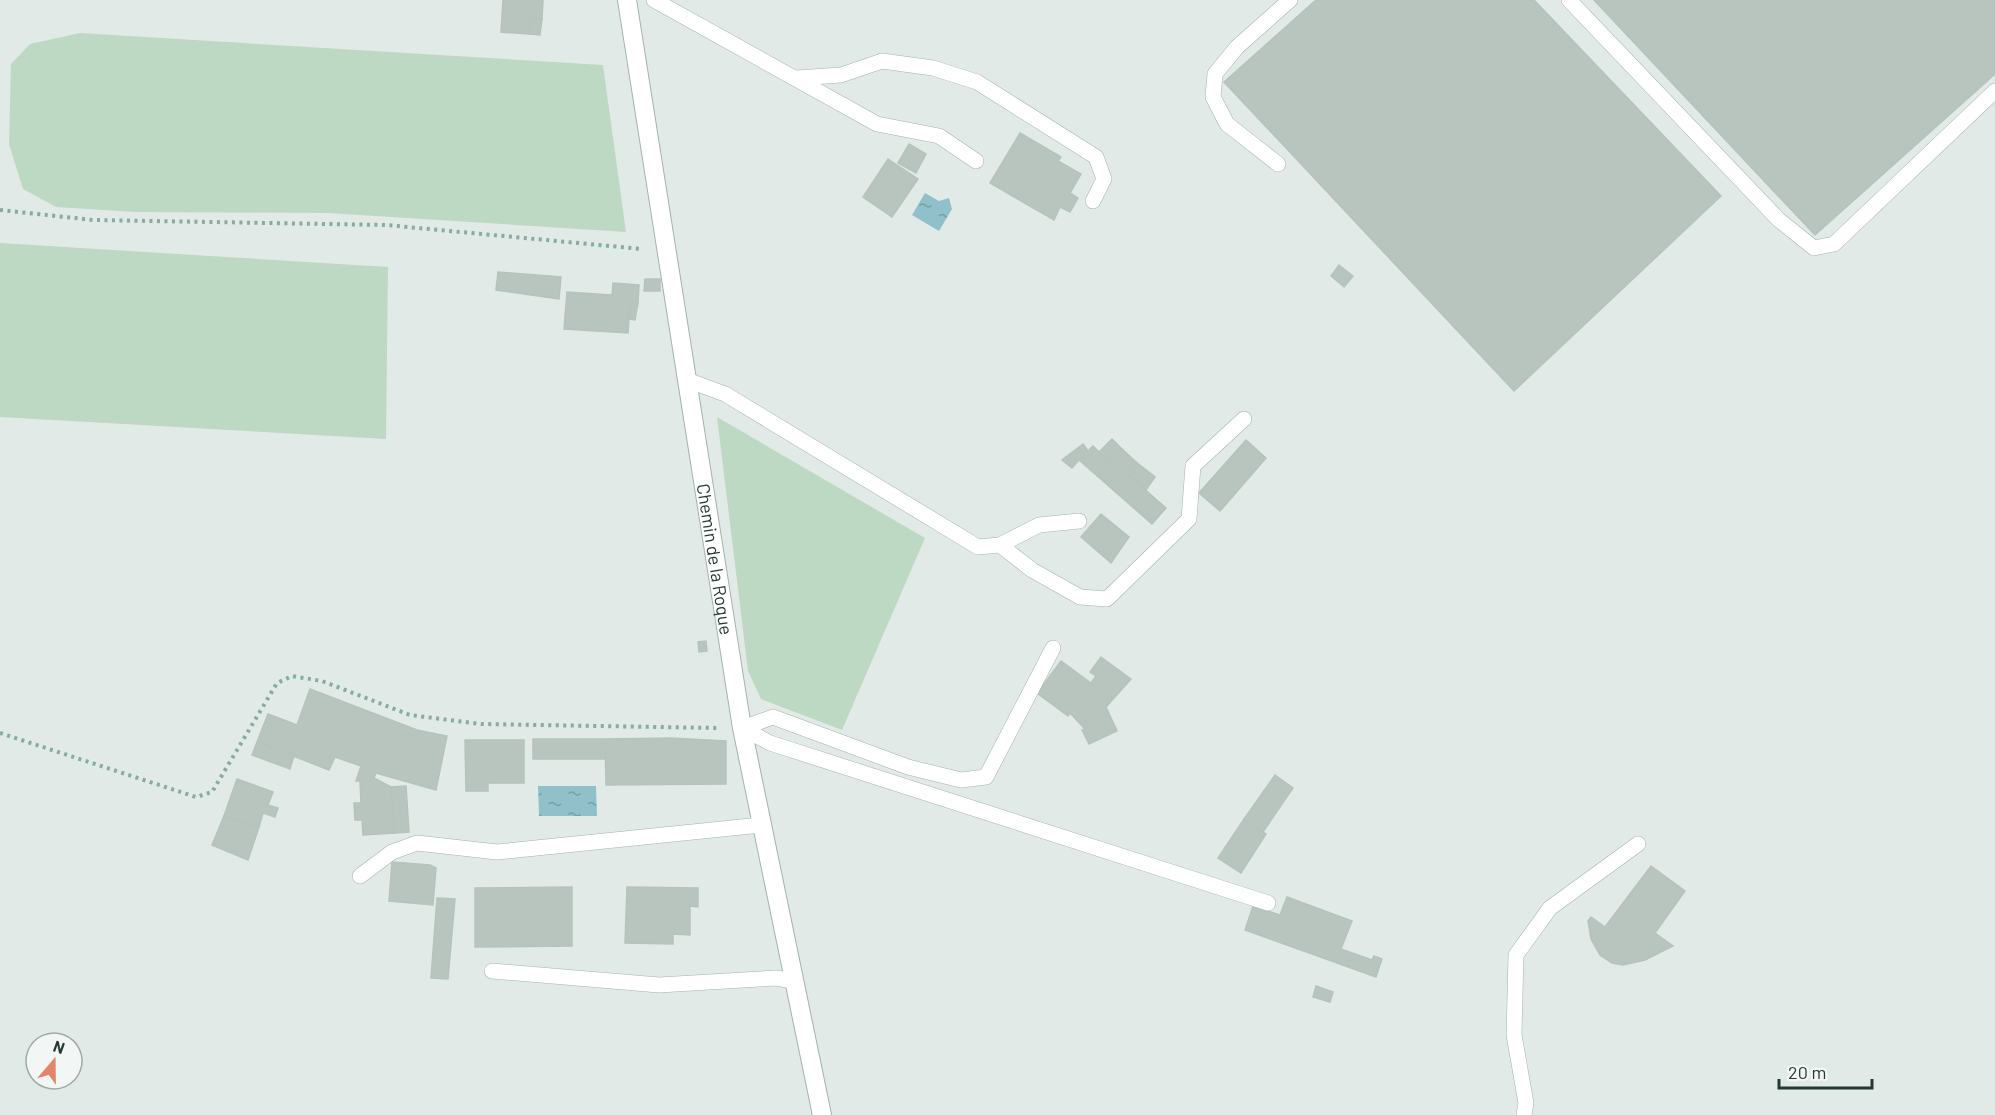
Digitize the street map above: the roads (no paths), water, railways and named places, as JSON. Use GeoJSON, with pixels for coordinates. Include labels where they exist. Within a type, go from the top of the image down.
{"type":"FeatureCollection","features":[{"type":"Feature","properties":{"kind":"street","name":"Chemin de la Roque"},"geometry":{"type":"LineString","coordinates":[[627,0],[742,728],[822,1115]]}},
{"type":"Feature","properties":{"kind":"lane"},"geometry":{"type":"LineString","coordinates":[[654,0],[876,124],[939,136],[976,161]]}},
{"type":"Feature","properties":{"kind":"lane"},"geometry":{"type":"LineString","coordinates":[[1278,164],[1227,124],[1213,97],[1215,74],[1237,47],[1290,0]]}},
{"type":"Feature","properties":{"kind":"lane"},"geometry":{"type":"LineString","coordinates":[[1569,0],[1779,220],[1814,248],[1834,244],[1995,91]]}},
{"type":"Feature","properties":{"kind":"lane"},"geometry":{"type":"LineString","coordinates":[[797,78],[841,75],[882,62],[933,68],[977,82],[1096,157],[1104,179],[1093,201]]}},
{"type":"Feature","properties":{"kind":"lane"},"geometry":{"type":"LineString","coordinates":[[687,380],[725,394],[978,547],[1000,545],[1039,525],[1079,521]]}},
{"type":"Feature","properties":{"kind":"lane"},"geometry":{"type":"LineString","coordinates":[[1000,545],[1032,570],[1080,597],[1107,599],[1189,519],[1193,466],[1244,419]]}},
{"type":"Feature","properties":{"kind":"lane"},"geometry":{"type":"LineString","coordinates":[[742,728],[773,717],[908,767],[961,780],[986,777],[1053,648]]}},
{"type":"Feature","properties":{"kind":"lane"},"geometry":{"type":"LineString","coordinates":[[742,728],[770,743],[1268,903]]}},
{"type":"Feature","properties":{"kind":"lane"},"geometry":{"type":"LineString","coordinates":[[360,876],[392,852],[417,843],[497,852],[761,825]]}},
{"type":"Feature","properties":{"kind":"lane"},"geometry":{"type":"LineString","coordinates":[[1524,1115],[1526,1103],[1514,1035],[1516,955],[1550,908],[1638,844]]}},
{"type":"Feature","properties":{"kind":"lane"},"geometry":{"type":"LineString","coordinates":[[492,971],[659,986],[776,978],[793,981]]}},
{"type":"Feature","properties":{"kind":"water"},"geometry":{"type":"Polygon","coordinates":[[[925,193],[939,201],[949,198],[952,209],[939,231],[912,215],[925,193]]]}},
{"type":"Feature","properties":{"kind":"water"},"geometry":{"type":"Polygon","coordinates":[[[538,786],[596,786],[597,816],[539,816],[538,786]]]}}]}
